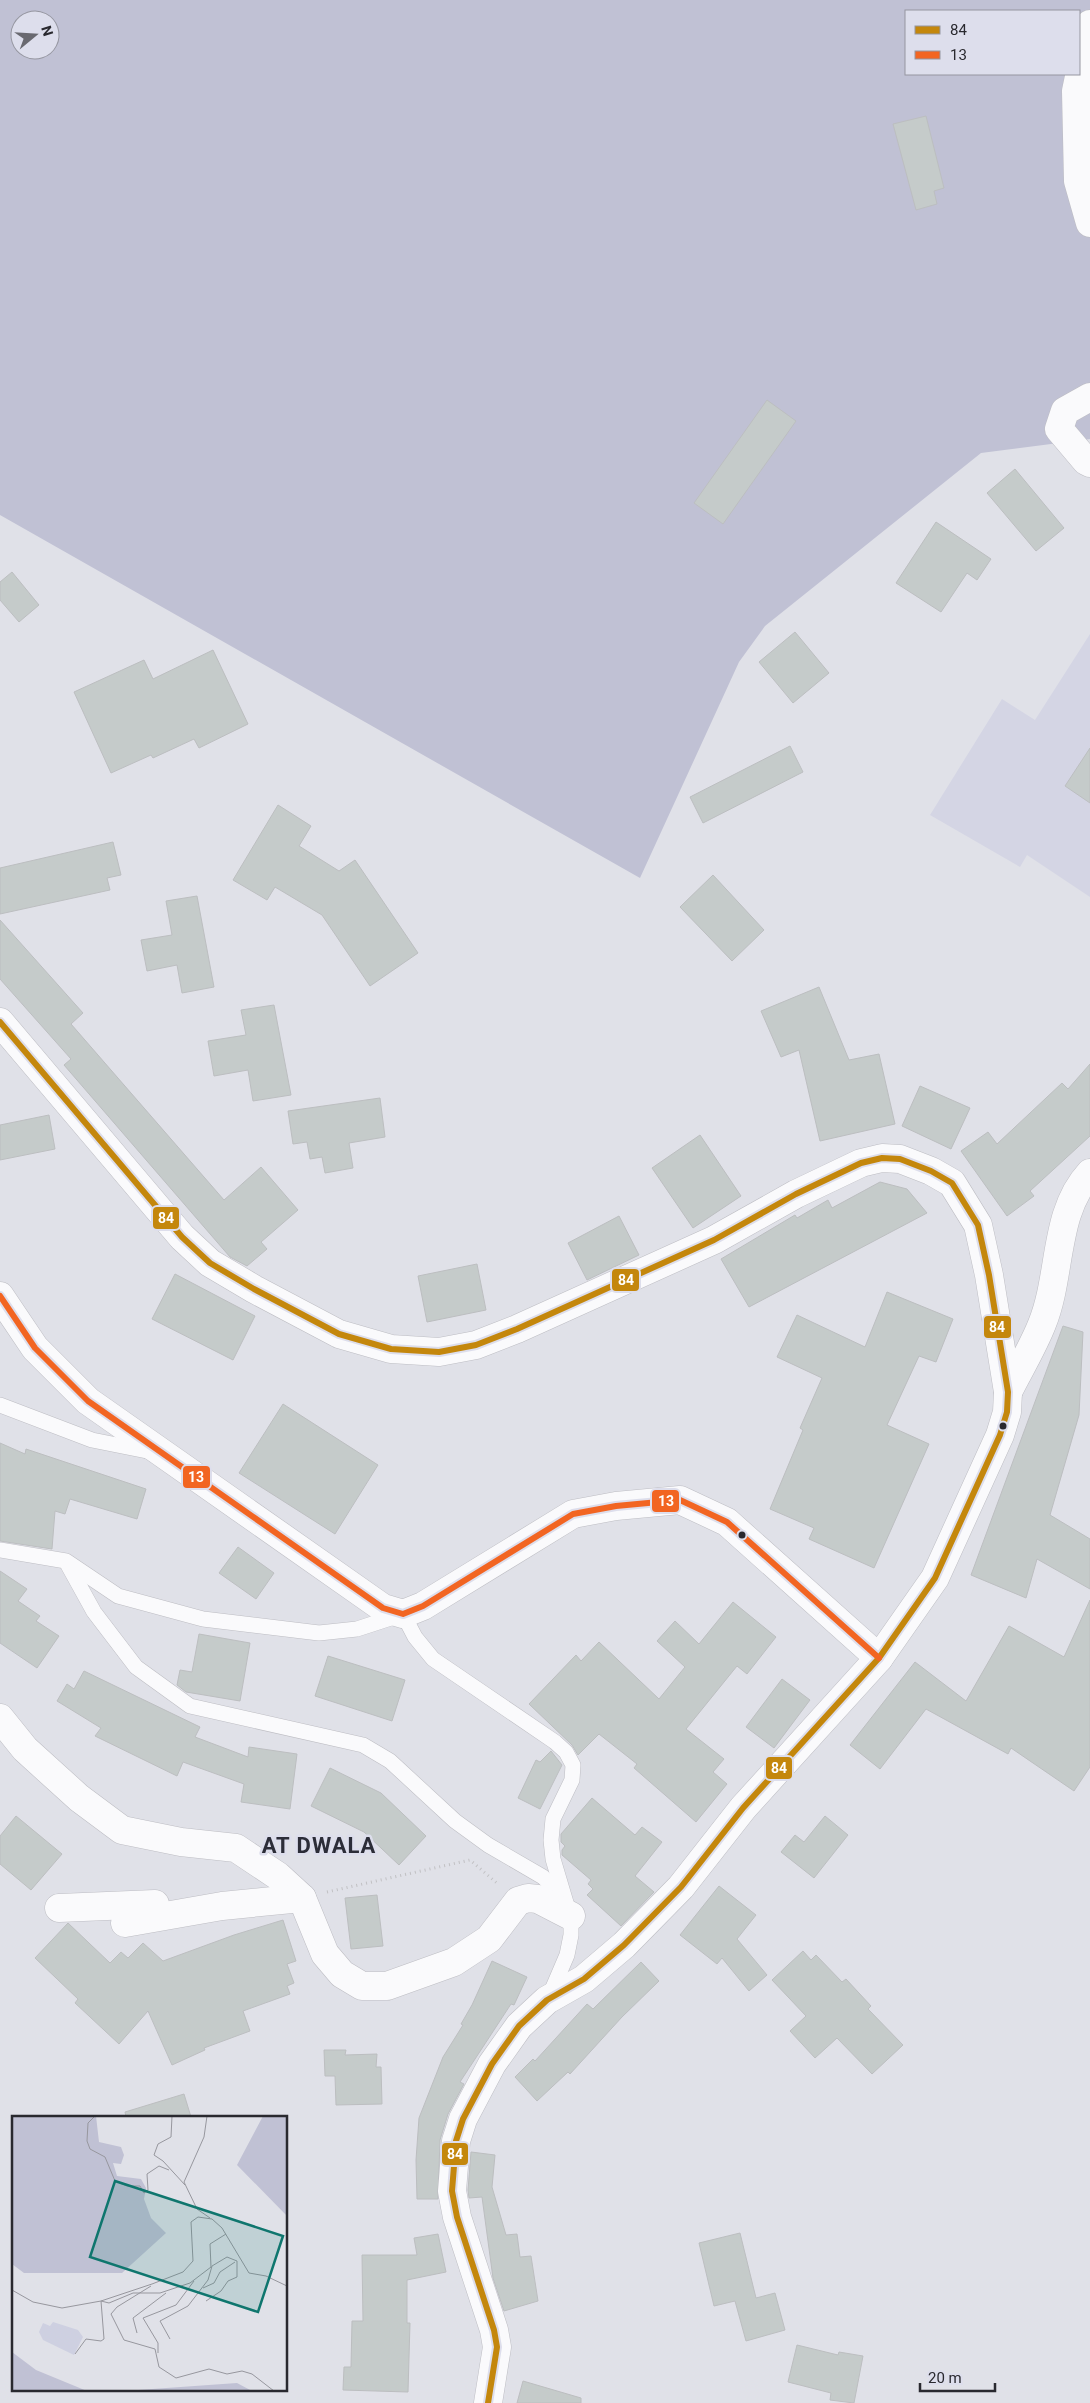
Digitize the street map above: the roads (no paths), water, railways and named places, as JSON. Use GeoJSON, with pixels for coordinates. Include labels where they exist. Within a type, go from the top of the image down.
{"type":"FeatureCollection","features":[{"type":"Feature","properties":{"kind":"main road"},"geometry":{"type":"LineString","coordinates":[[1080,72],[1090,24]]}},
{"type":"Feature","properties":{"kind":"main road"},"geometry":{"type":"LineString","coordinates":[[1079,75],[1076,91],[1078,181],[1090,223]]}},
{"type":"Feature","properties":{"kind":"main road"},"geometry":{"type":"LineString","coordinates":[[1090,396],[1066,411],[1059,429],[1086,461],[1090,463]]}},
{"type":"Feature","properties":{"kind":"main road"},"geometry":{"type":"LineString","coordinates":[[0,1022],[182,1237],[210,1263],[254,1289],[339,1334],[391,1349],[438,1352],[476,1345],[516,1329],[714,1240],[796,1194],[861,1163],[882,1158],[900,1159],[931,1171],[952,1183],[978,1225],[989,1275],[1008,1392],[1007,1412],[1000,1435],[935,1578],[879,1658],[743,1808],[681,1887],[624,1945],[584,1979],[547,2000],[519,2026],[492,2064],[463,2119],[456,2141],[452,2191],[457,2217],[494,2330],[497,2347],[488,2403]]}},
{"type":"Feature","properties":{"kind":"main road"},"geometry":{"type":"LineString","coordinates":[[1008,1392],[1042,1324],[1053,1289],[1066,1215],[1079,1185],[1090,1173]]}},
{"type":"Feature","properties":{"kind":"main road"},"geometry":{"type":"LineString","coordinates":[[0,1296],[36,1348],[88,1401],[383,1608],[403,1614],[423,1606],[573,1514],[616,1506],[680,1500],[727,1522],[879,1658]]}},
{"type":"Feature","properties":{"kind":"main road"},"geometry":{"type":"LineString","coordinates":[[0,1718],[25,1749],[79,1798],[122,1830],[180,1842],[236,1848],[278,1876],[302,1898],[325,1954],[342,1974],[362,1986],[387,1986],[454,1962],[489,1939],[518,1901],[528,1898],[538,1899],[571,1916]]}},
{"type":"Feature","properties":{"kind":"main road"},"geometry":{"type":"LineString","coordinates":[[59,1908],[150,1906],[182,1898],[222,1906]]}},
{"type":"Feature","properties":{"kind":"main road"},"geometry":{"type":"LineString","coordinates":[[125,1924],[222,1906],[302,1898]]}},
{"type":"Feature","properties":{"kind":"lane"},"geometry":{"type":"LineString","coordinates":[[0,1405],[92,1440],[165,1455]]}},
{"type":"Feature","properties":{"kind":"lane"},"geometry":{"type":"LineString","coordinates":[[0,1550],[66,1562],[118,1596],[203,1619],[319,1633],[357,1629],[403,1614],[415,1636],[434,1659],[555,1742],[566,1752],[573,1765],[572,1780],[553,1819],[551,1840],[553,1859],[571,1916],[572,1935],[567,1955],[547,2000]]}},
{"type":"Feature","properties":{"kind":"lane"},"geometry":{"type":"LineString","coordinates":[[66,1562],[94,1612],[136,1667],[190,1706],[362,1745],[390,1761],[455,1821],[481,1840],[543,1877],[556,1890],[571,1916]]}},
{"type":"Feature","properties":{"kind":"district","name":"AT DWALA"},"geometry":{"type":"Point","coordinates":[319,1845]}}]}
